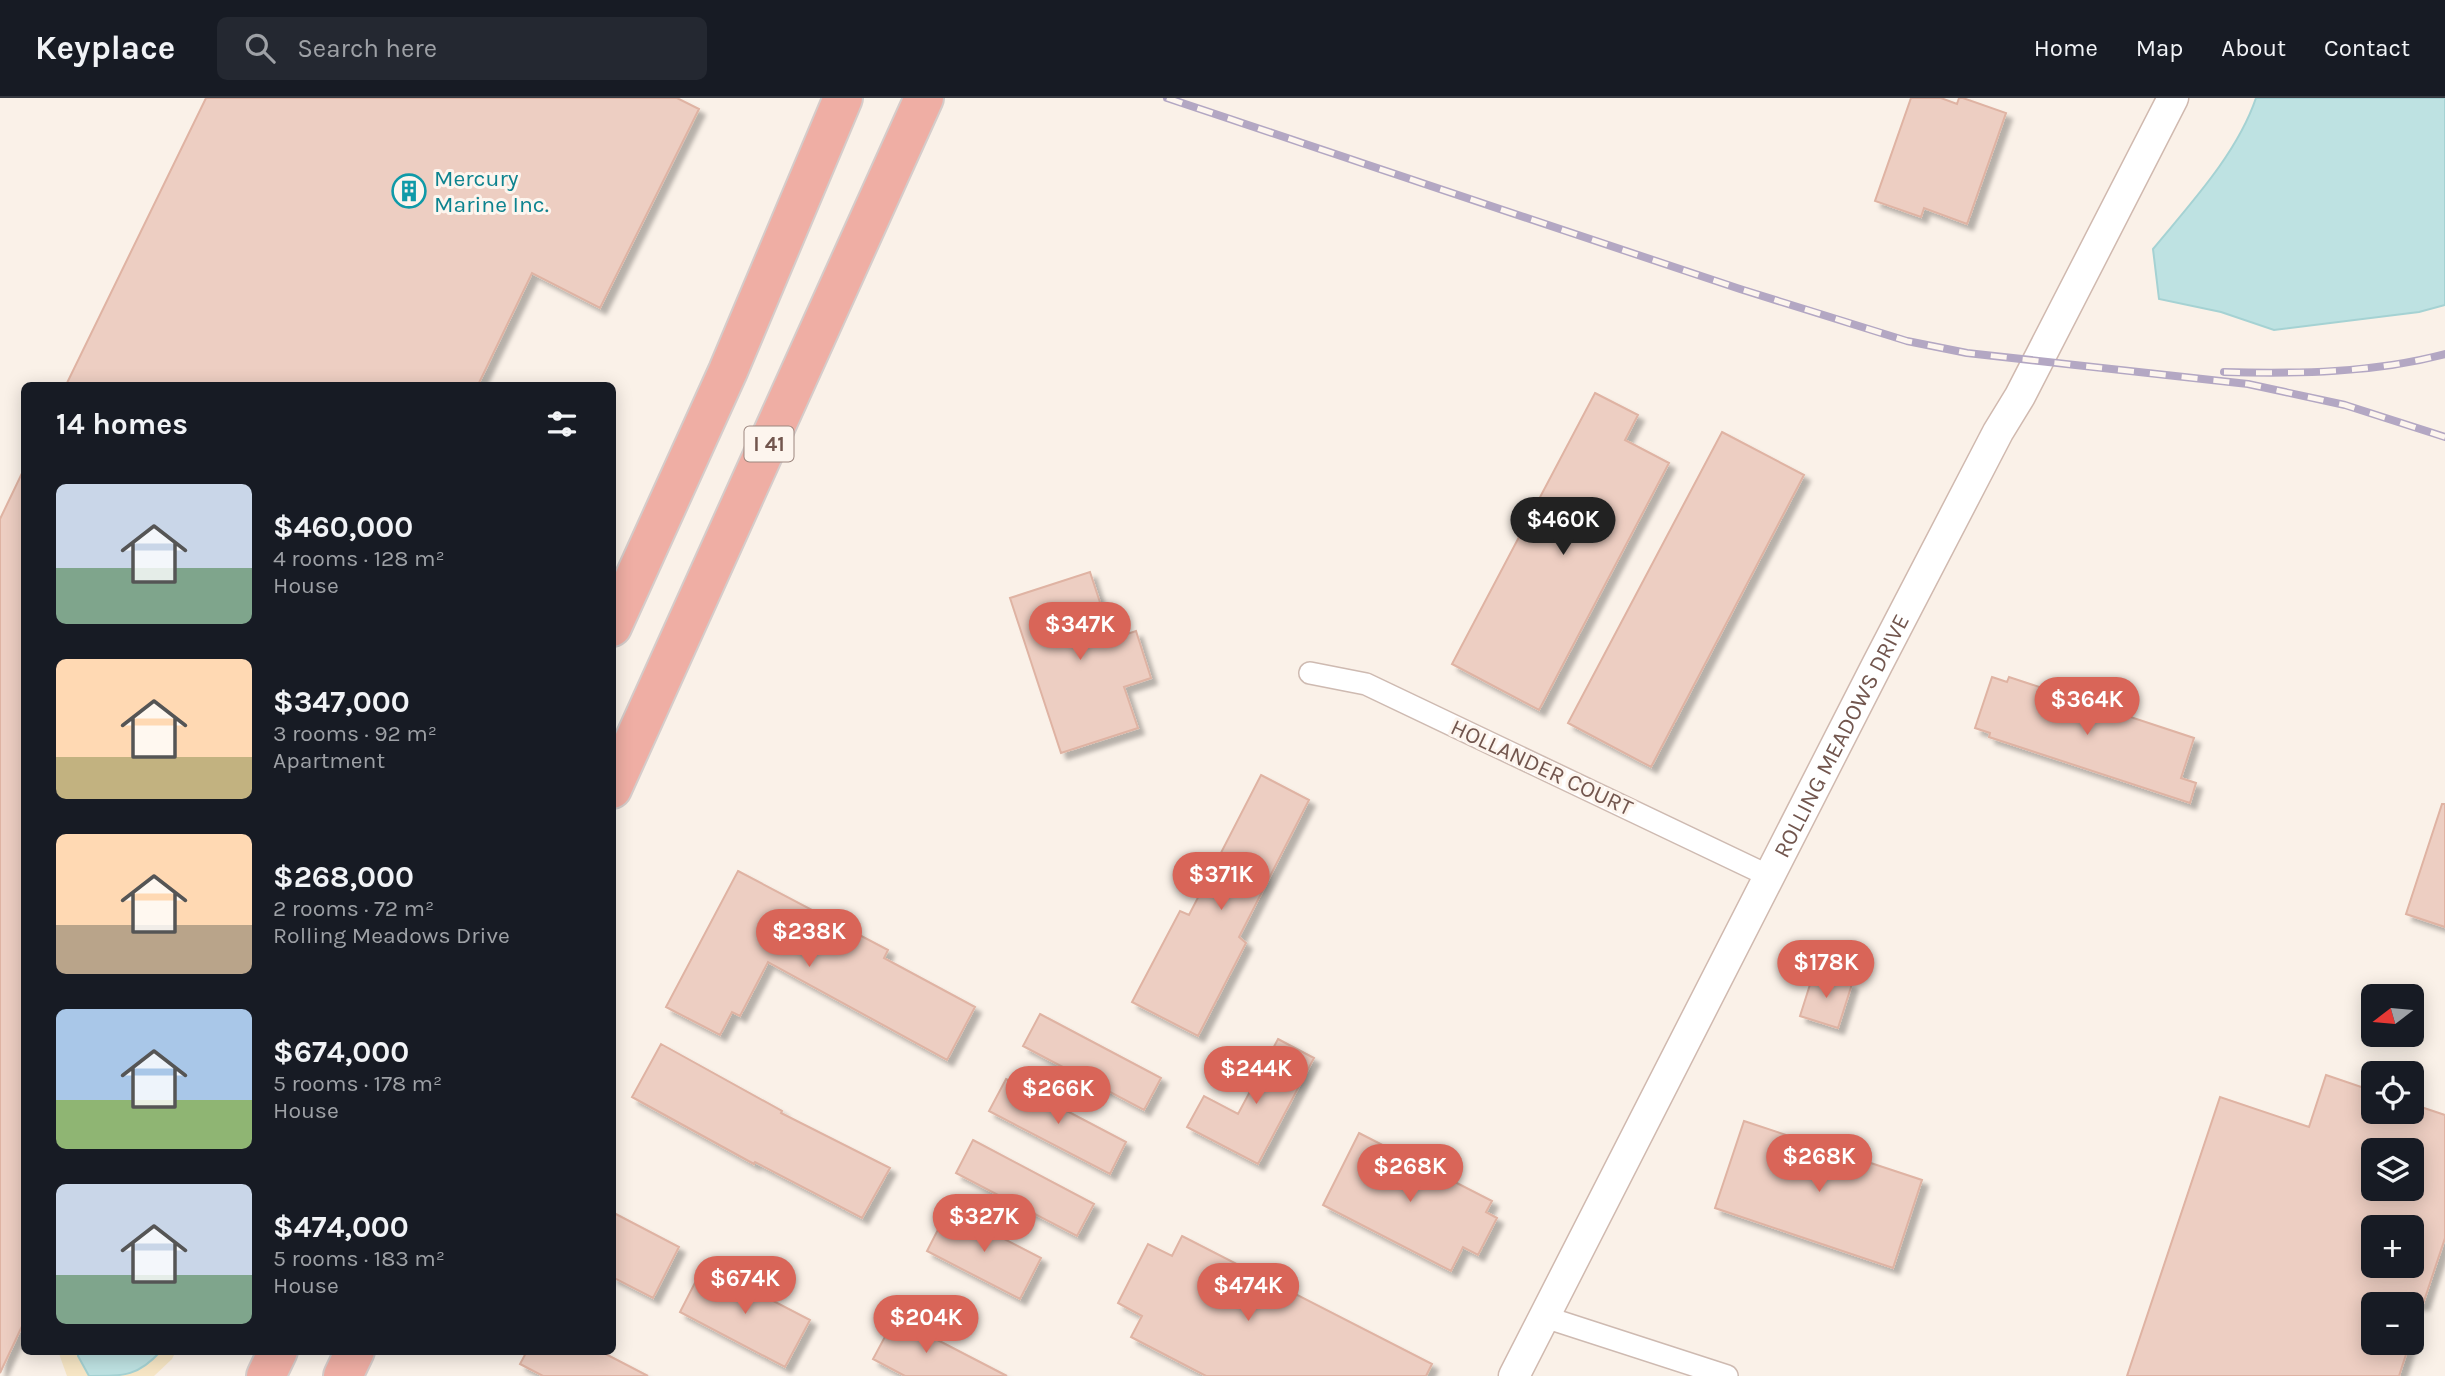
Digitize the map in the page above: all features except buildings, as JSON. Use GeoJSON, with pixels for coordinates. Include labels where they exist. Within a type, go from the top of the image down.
{"type":"FeatureCollection","features":[{"type":"Feature","properties":{"kind":"highway"},"geometry":{"type":"LineString","coordinates":[[616,618],[728,371],[843,98]]}},
{"type":"Feature","properties":{"kind":"highway","name":"I 41"},"geometry":{"type":"LineString","coordinates":[[616,780],[924,98]]}},
{"type":"Feature","properties":{"kind":"highway"},"geometry":{"type":"LineString","coordinates":[[266,1376],[276,1355]]}},
{"type":"Feature","properties":{"kind":"highway"},"geometry":{"type":"LineString","coordinates":[[343,1376],[353,1355]]}},
{"type":"Feature","properties":{"kind":"main road","name":"ROLLING MEADOWS DRIVE"},"geometry":{"type":"LineString","coordinates":[[1514,1376],[1882,653],[1998,432],[2020,396],[2173,98]]}},
{"type":"Feature","properties":{"kind":"street","name":"HOLLANDER COURT"},"geometry":{"type":"LineString","coordinates":[[1310,673],[1366,684],[1769,876]]}},
{"type":"Feature","properties":{"kind":"street"},"geometry":{"type":"LineString","coordinates":[[1545,1317],[1727,1376]]}},
{"type":"Feature","properties":{"kind":"sand"},"geometry":{"type":"Polygon","coordinates":[[[59,1355],[174,1355],[154,1376],[67,1376],[59,1355]]]}},
{"type":"Feature","properties":{"kind":"water"},"geometry":{"type":"Polygon","coordinates":[[[2256,98],[2445,98],[2445,305],[2419,312],[2274,330],[2221,312],[2159,299],[2153,249],[2225,159],[2248,119],[2256,98]]]}},
{"type":"Feature","properties":{"kind":"water"},"geometry":{"type":"Polygon","coordinates":[[[157,1355],[138,1370],[113,1376],[89,1376],[78,1356],[157,1355]]]}},
{"type":"Feature","properties":{"kind":"railway"},"geometry":{"type":"LineString","coordinates":[[1167,98],[1740,289],[1907,341],[1967,353],[2248,384],[2345,405],[2445,437]]}},
{"type":"Feature","properties":{"kind":"railway"},"geometry":{"type":"LineString","coordinates":[[2224,372],[2280,373],[2363,369],[2445,354]]}},
{"type":"Feature","properties":{"kind":"place","name":"Mercury Marine Inc."},"geometry":{"type":"Point","coordinates":[409,191]}}]}
